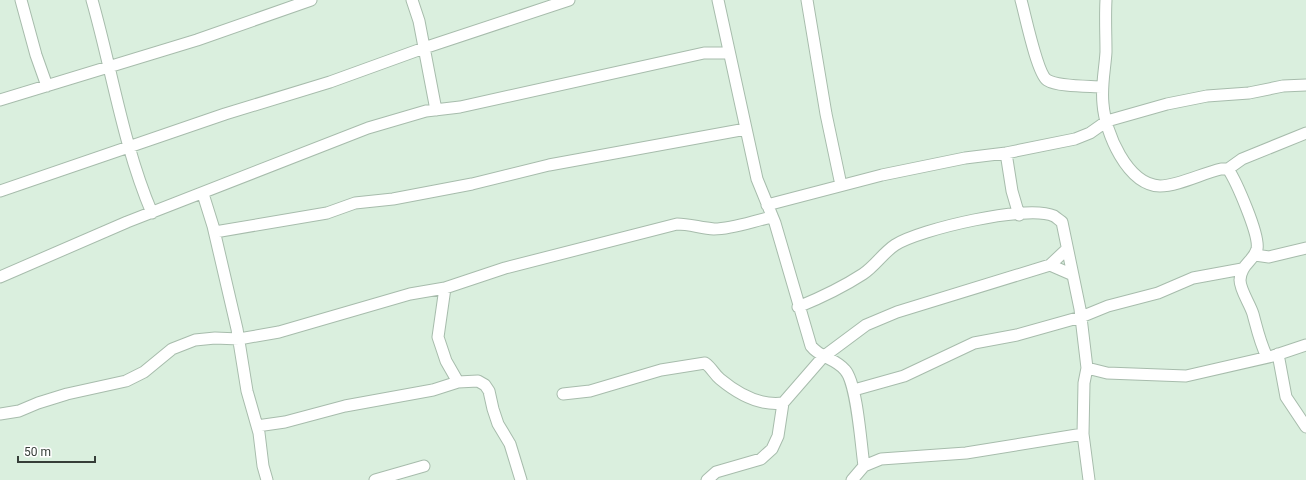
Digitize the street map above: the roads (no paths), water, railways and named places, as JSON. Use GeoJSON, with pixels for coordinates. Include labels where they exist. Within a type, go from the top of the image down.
{"type":"FeatureCollection","features":[{"type":"Feature","properties":{"kind":"street"},"geometry":{"type":"LineString","coordinates":[[21,0],[36,55],[47,86]]}},
{"type":"Feature","properties":{"kind":"street"},"geometry":{"type":"LineString","coordinates":[[92,0],[108,67],[130,147],[145,198],[152,212]]}},
{"type":"Feature","properties":{"kind":"street"},"geometry":{"type":"LineString","coordinates":[[0,100],[198,40],[311,0]]}},
{"type":"Feature","properties":{"kind":"street"},"geometry":{"type":"LineString","coordinates":[[412,0],[424,48],[436,110]]}},
{"type":"Feature","properties":{"kind":"street"},"geometry":{"type":"LineString","coordinates":[[0,191],[224,114],[330,82],[554,2],[569,0]]}},
{"type":"Feature","properties":{"kind":"street"},"geometry":{"type":"LineString","coordinates":[[718,0],[757,179],[772,217],[811,346],[815,352],[823,357],[840,364],[854,384],[864,466]]}},
{"type":"Feature","properties":{"kind":"street"},"geometry":{"type":"LineString","coordinates":[[807,0],[826,114],[841,185]]}},
{"type":"Feature","properties":{"kind":"street"},"geometry":{"type":"LineString","coordinates":[[1021,0],[1039,67],[1046,79],[1056,84],[1102,87]]}},
{"type":"Feature","properties":{"kind":"street"},"geometry":{"type":"LineString","coordinates":[[1106,0],[1106,54],[1102,87],[1103,105],[1111,136],[1122,159],[1136,177],[1147,183],[1160,186],[1221,169],[1228,169],[1242,159],[1306,133]]}},
{"type":"Feature","properties":{"kind":"street"},"geometry":{"type":"LineString","coordinates":[[0,277],[152,212],[203,194],[368,128],[426,111],[460,107],[704,53],[729,53]]}},
{"type":"Feature","properties":{"kind":"street"},"geometry":{"type":"LineString","coordinates":[[767,205],[841,185],[965,158],[1006,153],[1075,139],[1090,133],[1107,122],[1166,104],[1206,96],[1248,92],[1283,86],[1306,86]]}},
{"type":"Feature","properties":{"kind":"street"},"geometry":{"type":"LineString","coordinates":[[215,232],[327,213],[355,203],[393,199],[472,184],[549,165],[746,129]]}},
{"type":"Feature","properties":{"kind":"street"},"geometry":{"type":"LineString","coordinates":[[1006,153],[1012,191],[1019,215]]}},
{"type":"Feature","properties":{"kind":"street"},"geometry":{"type":"LineString","coordinates":[[1228,169],[1235,180],[1256,236],[1258,247],[1254,255],[1242,269],[1240,282],[1253,313],[1260,342],[1272,356],[1286,397],[1306,427]]}},
{"type":"Feature","properties":{"kind":"street"},"geometry":{"type":"LineString","coordinates":[[203,194],[215,232],[240,339],[247,391],[257,426],[267,480]]}},
{"type":"Feature","properties":{"kind":"street"},"geometry":{"type":"LineString","coordinates":[[798,307],[817,299],[864,273],[894,245],[919,234],[978,219],[1034,213],[1054,216],[1062,222],[1081,318],[1087,368],[1084,383],[1083,434],[1089,480]]}},
{"type":"Feature","properties":{"kind":"street"},"geometry":{"type":"LineString","coordinates":[[0,414],[19,411],[38,402],[67,394],[126,381],[144,372],[172,349],[195,340],[215,338],[240,339],[279,332],[403,296],[445,288],[505,268],[677,224],[691,224],[713,229],[728,228],[772,217]]}},
{"type":"Feature","properties":{"kind":"street"},"geometry":{"type":"LineString","coordinates":[[1254,255],[1269,258],[1306,248]]}},
{"type":"Feature","properties":{"kind":"street"},"geometry":{"type":"LineString","coordinates":[[707,480],[716,472],[761,459],[772,449],[778,436],[783,403],[823,357],[866,325],[897,312],[1050,265],[1067,250]]}},
{"type":"Feature","properties":{"kind":"street"},"geometry":{"type":"LineString","coordinates":[[1050,265],[1073,275]]}},
{"type":"Feature","properties":{"kind":"street"},"geometry":{"type":"LineString","coordinates":[[854,390],[904,376],[974,343],[1017,335],[1081,318],[1108,306],[1158,294],[1193,278],[1242,269]]}},
{"type":"Feature","properties":{"kind":"street"},"geometry":{"type":"LineString","coordinates":[[445,288],[438,337],[446,361],[458,382]]}},
{"type":"Feature","properties":{"kind":"street"},"geometry":{"type":"LineString","coordinates":[[1087,368],[1107,373],[1186,376],[1272,356],[1306,344]]}},
{"type":"Feature","properties":{"kind":"street"},"geometry":{"type":"LineString","coordinates":[[563,394],[590,391],[661,370],[705,363],[712,367],[719,378],[756,402],[771,405],[783,403]]}},
{"type":"Feature","properties":{"kind":"street"},"geometry":{"type":"LineString","coordinates":[[257,426],[286,422],[345,406],[433,390],[458,382],[478,381],[485,385],[489,392],[498,424],[510,444],[521,480]]}},
{"type":"Feature","properties":{"kind":"street"},"geometry":{"type":"LineString","coordinates":[[852,480],[864,466],[881,459],[966,453],[1083,434]]}},
{"type":"Feature","properties":{"kind":"street"},"geometry":{"type":"LineString","coordinates":[[375,480],[424,466]]}}]}
